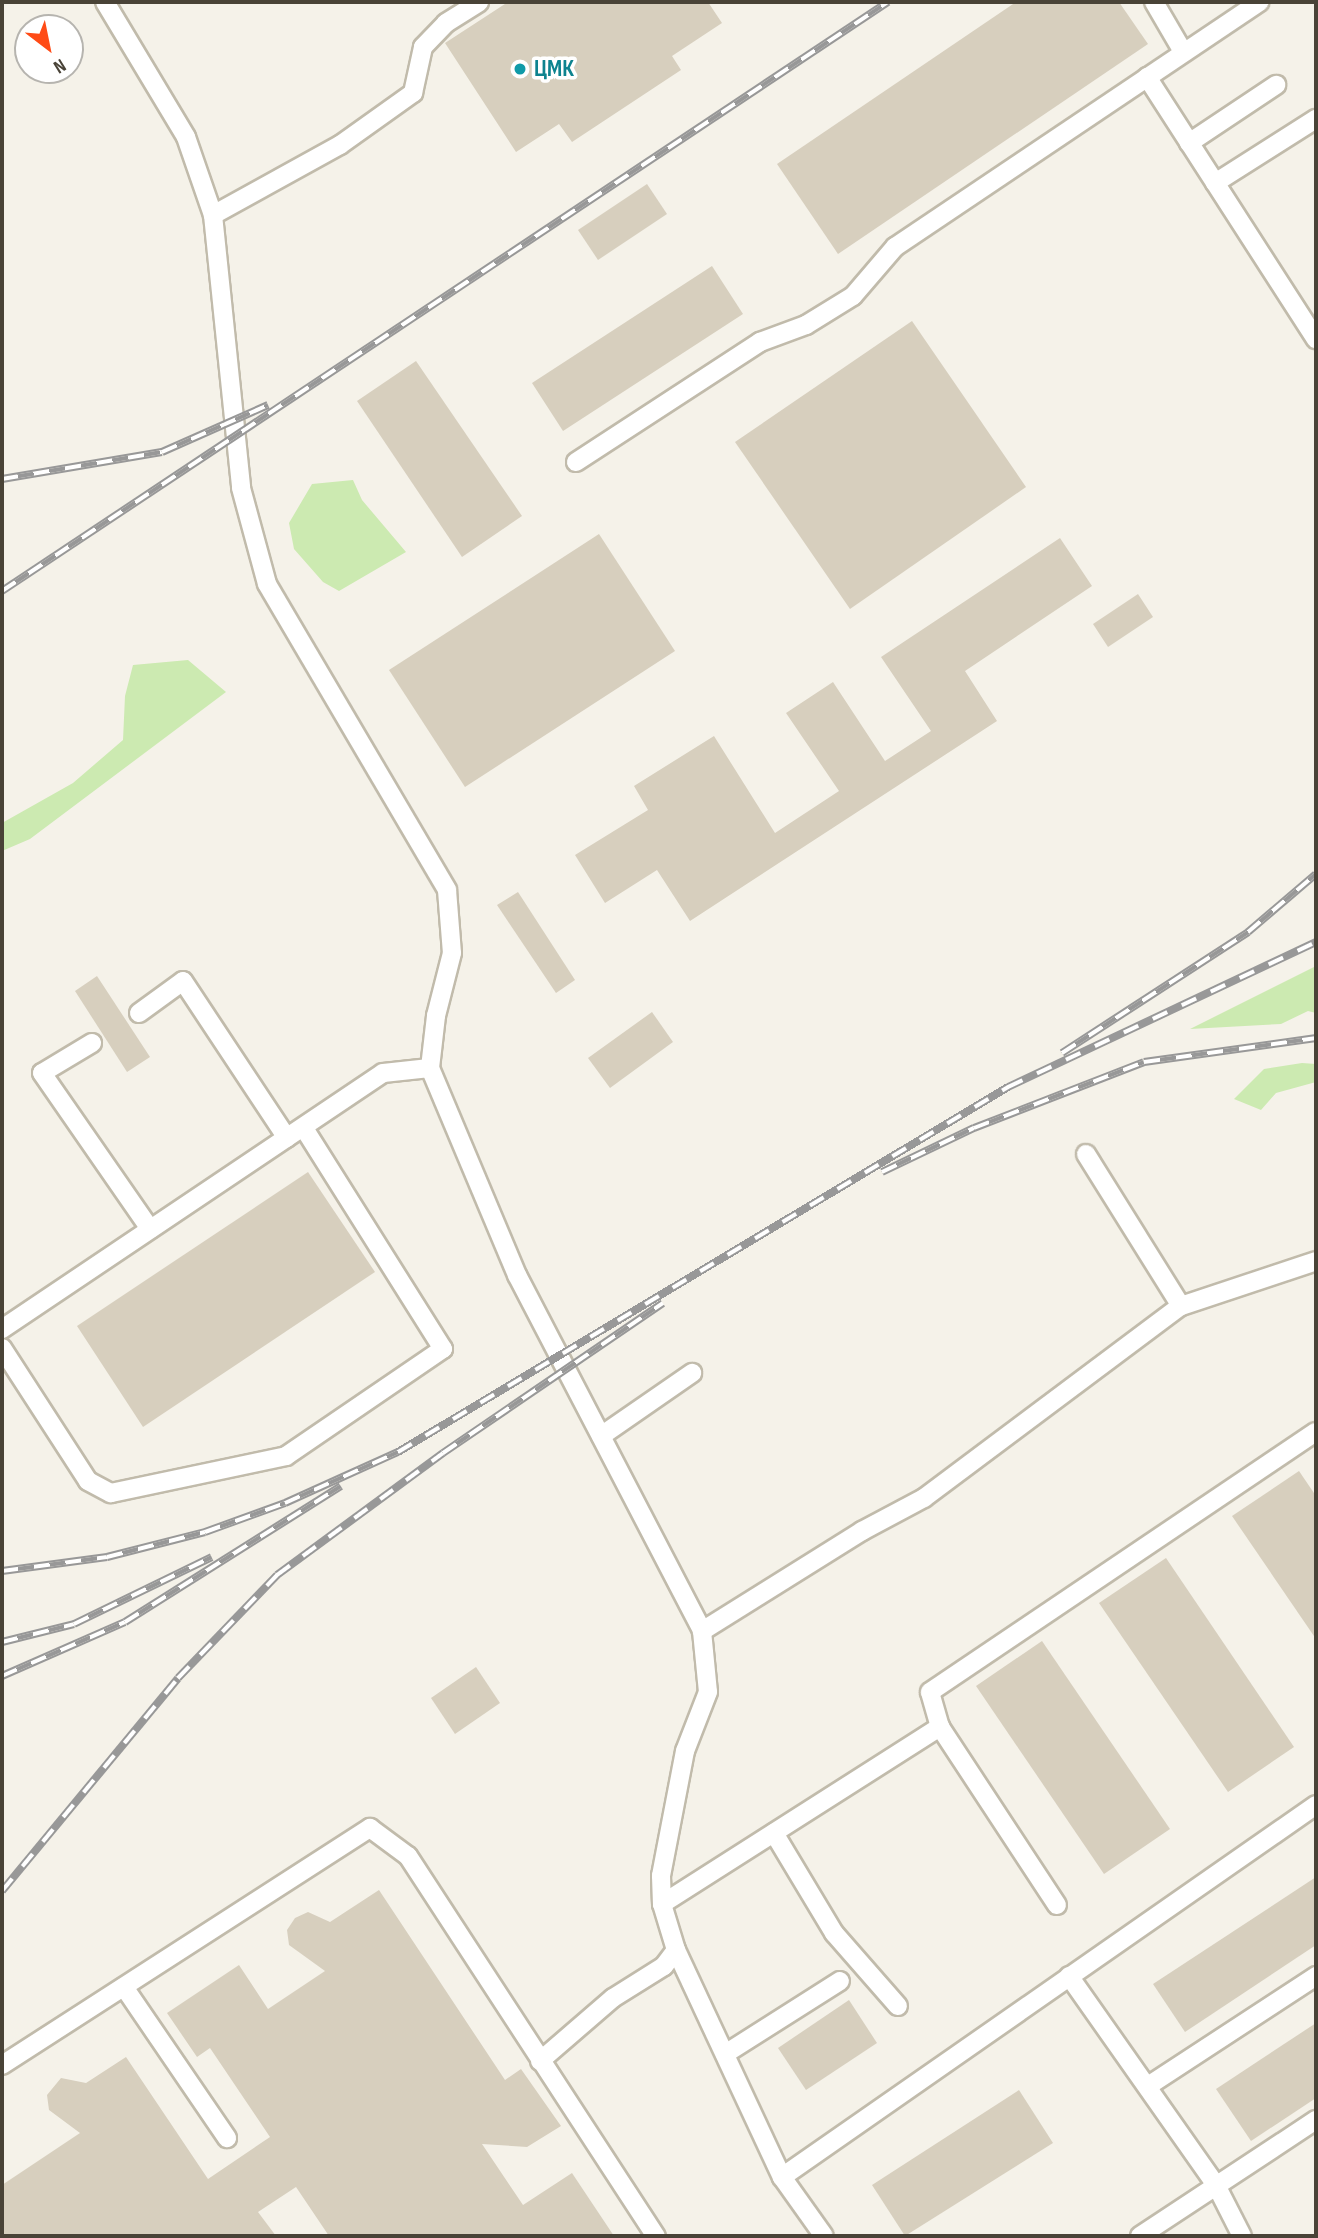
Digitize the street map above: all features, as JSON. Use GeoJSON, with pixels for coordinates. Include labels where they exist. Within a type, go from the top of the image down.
{"type":"FeatureCollection","features":[{"type":"Feature","properties":{"kind":"lane"},"geometry":{"type":"LineString","coordinates":[[105,2],[186,137],[213,215],[241,488],[267,584],[447,890],[452,953],[436,1016],[430,1068],[517,1275],[702,1630],[708,1692],[685,1751],[661,1876],[662,1904],[677,1950],[782,2177],[824,2236]]}},
{"type":"Feature","properties":{"kind":"lane"},"geometry":{"type":"LineString","coordinates":[[213,215],[341,145],[413,93],[423,47],[446,23],[479,2]]}},
{"type":"Feature","properties":{"kind":"lane"},"geometry":{"type":"LineString","coordinates":[[1154,2],[1182,50]]}},
{"type":"Feature","properties":{"kind":"lane"},"geometry":{"type":"LineString","coordinates":[[576,462],[760,342],[806,325],[853,296],[895,247],[1147,77],[1182,50],[1259,2]]}},
{"type":"Feature","properties":{"kind":"lane"},"geometry":{"type":"LineString","coordinates":[[1147,77],[1316,339]]}},
{"type":"Feature","properties":{"kind":"lane"},"geometry":{"type":"LineString","coordinates":[[1189,143],[1276,85]]}},
{"type":"Feature","properties":{"kind":"lane"},"geometry":{"type":"LineString","coordinates":[[1215,183],[1316,119]]}},
{"type":"Feature","properties":{"kind":"lane"},"geometry":{"type":"LineString","coordinates":[[139,1013],[183,981],[287,1138]]}},
{"type":"Feature","properties":{"kind":"lane"},"geometry":{"type":"LineString","coordinates":[[92,1043],[42,1073],[150,1229]]}},
{"type":"Feature","properties":{"kind":"lane"},"geometry":{"type":"LineString","coordinates":[[2,1329],[383,1073],[430,1068]]}},
{"type":"Feature","properties":{"kind":"lane"},"geometry":{"type":"LineString","coordinates":[[2,1348],[88,1481],[111,1493],[286,1456],[443,1349],[303,1127]]}},
{"type":"Feature","properties":{"kind":"lane"},"geometry":{"type":"LineString","coordinates":[[1086,1154],[1181,1306]]}},
{"type":"Feature","properties":{"kind":"lane"},"geometry":{"type":"LineString","coordinates":[[702,1630],[862,1531],[924,1498],[1181,1306],[1316,1261]]}},
{"type":"Feature","properties":{"kind":"lane"},"geometry":{"type":"LineString","coordinates":[[601,1436],[692,1373]]}},
{"type":"Feature","properties":{"kind":"lane"},"geometry":{"type":"LineString","coordinates":[[1057,1905],[940,1727],[930,1692],[1316,1432]]}},
{"type":"Feature","properties":{"kind":"lane"},"geometry":{"type":"LineString","coordinates":[[662,1904],[940,1727]]}},
{"type":"Feature","properties":{"kind":"lane"},"geometry":{"type":"LineString","coordinates":[[782,2177],[1316,1805]]}},
{"type":"Feature","properties":{"kind":"lane"},"geometry":{"type":"LineString","coordinates":[[2,2066],[370,1828],[408,1856],[656,2236]]}},
{"type":"Feature","properties":{"kind":"lane"},"geometry":{"type":"LineString","coordinates":[[774,1833],[834,1933],[898,2006]]}},
{"type":"Feature","properties":{"kind":"lane"},"geometry":{"type":"LineString","coordinates":[[540,2061],[612,1998],[664,1966],[677,1950]]}},
{"type":"Feature","properties":{"kind":"lane"},"geometry":{"type":"LineString","coordinates":[[1069,1976],[1216,2185],[1242,2236]]}},
{"type":"Feature","properties":{"kind":"lane"},"geometry":{"type":"LineString","coordinates":[[1148,2085],[1316,1976]]}},
{"type":"Feature","properties":{"kind":"lane"},"geometry":{"type":"LineString","coordinates":[[725,2054],[840,1981]]}},
{"type":"Feature","properties":{"kind":"lane"},"geometry":{"type":"LineString","coordinates":[[124,1987],[227,2138]]}},
{"type":"Feature","properties":{"kind":"lane"},"geometry":{"type":"LineString","coordinates":[[1140,2236],[1316,2120]]}},
{"type":"Feature","properties":{"kind":"green space"},"geometry":{"type":"Polygon","coordinates":[[[353,480],[362,500],[406,552],[339,591],[323,582],[294,549],[289,523],[312,484],[353,480]]]}},
{"type":"Feature","properties":{"kind":"green space"},"geometry":{"type":"Polygon","coordinates":[[[188,660],[226,692],[30,839],[2,851],[2,823],[73,783],[123,740],[125,696],[133,665],[188,660]]]}},
{"type":"Feature","properties":{"kind":"green space"},"geometry":{"type":"Polygon","coordinates":[[[1316,966],[1316,1013],[1308,1011],[1281,1024],[1190,1029],[1316,966]]]}},
{"type":"Feature","properties":{"kind":"green space"},"geometry":{"type":"Polygon","coordinates":[[[1302,1063],[1316,1064],[1316,1082],[1276,1093],[1261,1110],[1234,1099],[1264,1069],[1302,1063]]]}},
{"type":"Feature","properties":{"kind":"building"},"geometry":{"type":"Polygon","coordinates":[[[508,2],[708,2],[722,23],[672,56],[681,70],[572,142],[559,124],[516,152],[445,43],[508,2]]]}},
{"type":"Feature","properties":{"kind":"building"},"geometry":{"type":"Polygon","coordinates":[[[1016,2],[1119,2],[1148,44],[838,254],[777,164],[1016,2]]]}},
{"type":"Feature","properties":{"kind":"building"},"geometry":{"type":"Polygon","coordinates":[[[647,184],[667,214],[598,260],[578,230],[647,184]]]}},
{"type":"Feature","properties":{"kind":"building"},"geometry":{"type":"Polygon","coordinates":[[[712,266],[743,314],[563,431],[532,383],[712,266]]]}},
{"type":"Feature","properties":{"kind":"building"},"geometry":{"type":"Polygon","coordinates":[[[912,321],[1026,487],[850,609],[735,442],[912,321]]]}},
{"type":"Feature","properties":{"kind":"building"},"geometry":{"type":"Polygon","coordinates":[[[416,361],[522,516],[462,557],[357,401],[416,361]]]}},
{"type":"Feature","properties":{"kind":"building"},"geometry":{"type":"Polygon","coordinates":[[[599,534],[675,651],[465,787],[389,670],[599,534]]]}},
{"type":"Feature","properties":{"kind":"building"},"geometry":{"type":"Polygon","coordinates":[[[1060,538],[1092,586],[965,671],[997,721],[690,921],[657,870],[605,903],[575,855],[648,810],[634,786],[714,736],[775,833],[839,791],[786,713],[833,682],[885,761],[931,731],[881,657],[1060,538]]]}},
{"type":"Feature","properties":{"kind":"building"},"geometry":{"type":"Polygon","coordinates":[[[1138,594],[1153,617],[1108,647],[1093,624],[1138,594]]]}},
{"type":"Feature","properties":{"kind":"building"},"geometry":{"type":"Polygon","coordinates":[[[518,892],[575,980],[556,993],[497,905],[518,892]]]}},
{"type":"Feature","properties":{"kind":"building"},"geometry":{"type":"Polygon","coordinates":[[[97,976],[150,1057],[127,1072],[75,991],[97,976]]]}},
{"type":"Feature","properties":{"kind":"building"},"geometry":{"type":"Polygon","coordinates":[[[652,1012],[673,1042],[610,1088],[588,1058],[652,1012]]]}},
{"type":"Feature","properties":{"kind":"building"},"geometry":{"type":"Polygon","coordinates":[[[308,1172],[375,1272],[143,1427],[77,1326],[308,1172]]]}},
{"type":"Feature","properties":{"kind":"building"},"geometry":{"type":"Polygon","coordinates":[[[1299,1471],[1316,1496],[1316,1639],[1232,1516],[1299,1471]]]}},
{"type":"Feature","properties":{"kind":"building"},"geometry":{"type":"Polygon","coordinates":[[[1166,1558],[1294,1747],[1228,1792],[1099,1603],[1166,1558]]]}},
{"type":"Feature","properties":{"kind":"building"},"geometry":{"type":"Polygon","coordinates":[[[1042,1641],[1170,1829],[1104,1874],[976,1686],[1042,1641]]]}},
{"type":"Feature","properties":{"kind":"building"},"geometry":{"type":"Polygon","coordinates":[[[476,1667],[500,1703],[455,1734],[431,1698],[476,1667]]]}},
{"type":"Feature","properties":{"kind":"building"},"geometry":{"type":"Polygon","coordinates":[[[1316,1877],[1316,1945],[1185,2032],[1153,1984],[1316,1877]]]}},
{"type":"Feature","properties":{"kind":"building"},"geometry":{"type":"Polygon","coordinates":[[[379,1890],[505,2080],[521,2069],[561,2126],[527,2147],[482,2144],[523,2205],[572,2173],[614,2236],[329,2236],[296,2187],[258,2212],[276,2236],[2,2236],[2,2185],[80,2133],[49,2110],[47,2095],[61,2078],[86,2083],[126,2057],[208,2179],[270,2137],[210,2048],[197,2057],[167,2013],[239,1965],[268,2009],[325,1971],[289,1945],[287,1930],[295,1918],[308,1912],[330,1922],[379,1890]]]}},
{"type":"Feature","properties":{"kind":"building"},"geometry":{"type":"Polygon","coordinates":[[[849,2000],[877,2043],[806,2090],[778,2048],[849,2000]]]}},
{"type":"Feature","properties":{"kind":"building"},"geometry":{"type":"Polygon","coordinates":[[[1316,2023],[1316,2098],[1251,2141],[1216,2089],[1316,2023]]]}},
{"type":"Feature","properties":{"kind":"building"},"geometry":{"type":"Polygon","coordinates":[[[1019,2090],[1053,2143],[905,2236],[872,2185],[1019,2090]]]}},
{"type":"Feature","properties":{"kind":"railway"},"geometry":{"type":"LineString","coordinates":[[2,591],[888,2]]}},
{"type":"Feature","properties":{"kind":"railway"},"geometry":{"type":"LineString","coordinates":[[2,479],[162,452],[268,405]]}},
{"type":"Feature","properties":{"kind":"railway"},"geometry":{"type":"LineString","coordinates":[[1062,1053],[1248,932],[1316,874]]}},
{"type":"Feature","properties":{"kind":"railway"},"geometry":{"type":"LineString","coordinates":[[2,1571],[107,1557],[205,1532],[285,1503],[398,1452],[1008,1087],[1316,942]]}},
{"type":"Feature","properties":{"kind":"railway"},"geometry":{"type":"LineString","coordinates":[[882,1172],[974,1128],[1144,1062],[1316,1038]]}},
{"type":"Feature","properties":{"kind":"railway"},"geometry":{"type":"LineString","coordinates":[[2,1891],[178,1678],[277,1575],[443,1453],[663,1303]]}},
{"type":"Feature","properties":{"kind":"railway"},"geometry":{"type":"LineString","coordinates":[[2,1676],[125,1622],[341,1486]]}},
{"type":"Feature","properties":{"kind":"railway"},"geometry":{"type":"LineString","coordinates":[[2,1642],[74,1624],[212,1557]]}},
{"type":"Feature","properties":{"kind":"place","name":"ЦМК"},"geometry":{"type":"Point","coordinates":[520,69]}}]}
